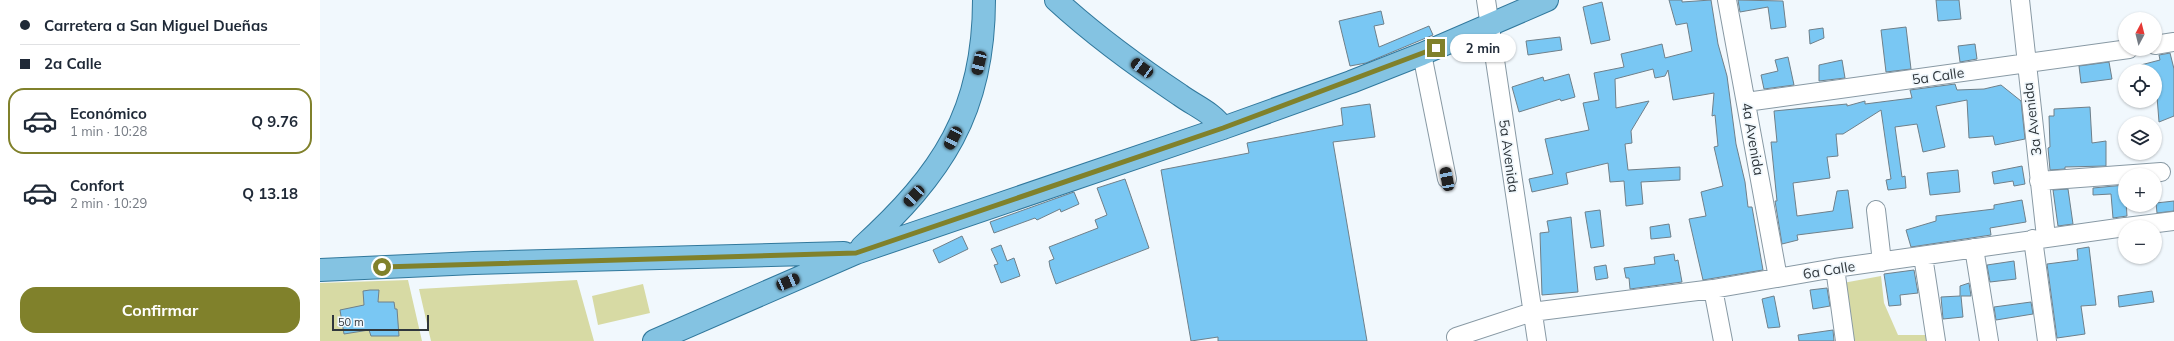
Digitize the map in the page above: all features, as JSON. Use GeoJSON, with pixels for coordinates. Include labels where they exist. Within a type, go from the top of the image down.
{"type":"FeatureCollection","features":[{"type":"Feature","properties":{"kind":"main road"},"geometry":{"type":"LineString","coordinates":[[320,270],[474,263],[856,253],[914,196],[940,161],[960,126],[979,63],[982,43],[984,0]]}},
{"type":"Feature","properties":{"kind":"main road"},"geometry":{"type":"LineString","coordinates":[[1056,0],[1116,49],[1180,96],[1217,119],[1223,128]]}},
{"type":"Feature","properties":{"kind":"main road"},"geometry":{"type":"LineString","coordinates":[[654,341],[856,253],[1223,128],[1422,54],[1547,0]]}},
{"type":"Feature","properties":{"kind":"street","name":"5a Avenida"},"geometry":{"type":"LineString","coordinates":[[1486,0],[1537,341]]}},
{"type":"Feature","properties":{"kind":"street","name":"4a Avenida"},"geometry":{"type":"LineString","coordinates":[[1727,0],[1778,278]]}},
{"type":"Feature","properties":{"kind":"street","name":"3a Avenida"},"geometry":{"type":"LineString","coordinates":[[2020,0],[2039,181],[2040,238],[2047,341]]}},
{"type":"Feature","properties":{"kind":"street"},"geometry":{"type":"LineString","coordinates":[[2162,44],[2174,42]]}},
{"type":"Feature","properties":{"kind":"street","name":"5a Calle"},"geometry":{"type":"LineString","coordinates":[[1746,102],[2118,51]]}},
{"type":"Feature","properties":{"kind":"street"},"geometry":{"type":"LineString","coordinates":[[1422,54],[1447,179]]}},
{"type":"Feature","properties":{"kind":"street"},"geometry":{"type":"LineString","coordinates":[[2039,181],[2118,175]]}},
{"type":"Feature","properties":{"kind":"street"},"geometry":{"type":"LineString","coordinates":[[1876,210],[1882,262]]}},
{"type":"Feature","properties":{"kind":"street","name":"6a Calle"},"geometry":{"type":"LineString","coordinates":[[2162,222],[2174,221]]}},
{"type":"Feature","properties":{"kind":"street","name":"6a Calle"},"geometry":{"type":"LineString","coordinates":[[1456,337],[1532,312],[1713,289],[1835,268],[2118,228]]}},
{"type":"Feature","properties":{"kind":"street"},"geometry":{"type":"LineString","coordinates":[[1974,248],[1989,341]]}},
{"type":"Feature","properties":{"kind":"street"},"geometry":{"type":"LineString","coordinates":[[1923,256],[1936,341]]}},
{"type":"Feature","properties":{"kind":"street"},"geometry":{"type":"LineString","coordinates":[[1835,268],[1845,341]]}},
{"type":"Feature","properties":{"kind":"street"},"geometry":{"type":"LineString","coordinates":[[1713,289],[1723,341]]}},
{"type":"Feature","properties":{"kind":"green space"},"geometry":{"type":"Polygon","coordinates":[[[1881,276],[1884,303],[1898,335],[1933,335],[1934,341],[1852,341],[1843,283],[1881,276]]]}},
{"type":"Feature","properties":{"kind":"green space"},"geometry":{"type":"Polygon","coordinates":[[[408,280],[422,341],[320,341],[320,283],[408,280]]]}},
{"type":"Feature","properties":{"kind":"green space"},"geometry":{"type":"Polygon","coordinates":[[[577,280],[594,341],[431,341],[419,289],[577,280]]]}},
{"type":"Feature","properties":{"kind":"green space"},"geometry":{"type":"Polygon","coordinates":[[[643,284],[650,313],[598,325],[592,296],[643,284]]]}},
{"type":"Feature","properties":{"kind":"building"},"geometry":{"type":"Polygon","coordinates":[[[1669,0],[1682,0],[1682,2],[1711,0],[1718,44],[1727,76],[1736,144],[1745,182],[1748,207],[1752,207],[1763,270],[1703,280],[1689,219],[1706,216],[1701,192],[1723,186],[1714,147],[1718,146],[1715,115],[1712,116],[1714,93],[1673,100],[1668,70],[1665,76],[1655,78],[1653,69],[1615,79],[1616,108],[1649,101],[1631,131],[1632,143],[1625,144],[1628,170],[1680,167],[1680,180],[1641,182],[1643,204],[1626,206],[1624,181],[1610,182],[1608,163],[1566,173],[1568,184],[1532,192],[1529,179],[1553,174],[1545,139],[1589,130],[1583,103],[1599,100],[1594,73],[1624,67],[1621,54],[1662,44],[1665,58],[1692,51],[1687,23],[1676,25],[1669,0]]]}},
{"type":"Feature","properties":{"kind":"building"},"geometry":{"type":"Polygon","coordinates":[[[1738,0],[1783,1],[1786,27],[1771,29],[1768,7],[1740,12],[1738,0]]]}},
{"type":"Feature","properties":{"kind":"building"},"geometry":{"type":"Polygon","coordinates":[[[1936,0],[1959,0],[1961,19],[1938,21],[1936,0]]]}},
{"type":"Feature","properties":{"kind":"building"},"geometry":{"type":"Polygon","coordinates":[[[1602,2],[1610,40],[1591,44],[1583,7],[1602,2]]]}},
{"type":"Feature","properties":{"kind":"building"},"geometry":{"type":"Polygon","coordinates":[[[1381,11],[1384,24],[1374,26],[1379,47],[1429,26],[1433,35],[1366,63],[1350,66],[1339,21],[1381,11]]]}},
{"type":"Feature","properties":{"kind":"building"},"geometry":{"type":"Polygon","coordinates":[[[1906,27],[1911,69],[1886,72],[1881,30],[1906,27]]]}},
{"type":"Feature","properties":{"kind":"building"},"geometry":{"type":"Polygon","coordinates":[[[1823,28],[1824,38],[1810,44],[1809,30],[1823,28]]]}},
{"type":"Feature","properties":{"kind":"building"},"geometry":{"type":"Polygon","coordinates":[[[1560,37],[1562,50],[1528,55],[1526,41],[1560,37]]]}},
{"type":"Feature","properties":{"kind":"building"},"geometry":{"type":"Polygon","coordinates":[[[1975,44],[1977,59],[1960,62],[1958,46],[1975,44]]]}},
{"type":"Feature","properties":{"kind":"building"},"geometry":{"type":"Polygon","coordinates":[[[2170,53],[2174,69],[2174,116],[2162,121],[2162,116],[2159,116],[2158,108],[2162,108],[2162,64],[2145,64],[2160,60],[2159,56],[2162,56],[2162,54],[2170,53]]]}},
{"type":"Feature","properties":{"kind":"building"},"geometry":{"type":"Polygon","coordinates":[[[1788,57],[1794,85],[1764,89],[1761,75],[1778,71],[1775,60],[1788,57]]]}},
{"type":"Feature","properties":{"kind":"building"},"geometry":{"type":"Polygon","coordinates":[[[1842,60],[1845,78],[1819,81],[1819,65],[1842,60]]]}},
{"type":"Feature","properties":{"kind":"building"},"geometry":{"type":"Polygon","coordinates":[[[2109,62],[2112,79],[2081,83],[2079,66],[2109,62]]]}},
{"type":"Feature","properties":{"kind":"building"},"geometry":{"type":"Polygon","coordinates":[[[1569,74],[1575,97],[1561,101],[1560,99],[1519,112],[1512,87],[1543,77],[1544,81],[1569,74]]]}},
{"type":"Feature","properties":{"kind":"building"},"geometry":{"type":"Polygon","coordinates":[[[1955,84],[1957,90],[1984,89],[2001,85],[2021,101],[2025,139],[1995,145],[1993,136],[1969,138],[1967,100],[1936,106],[1945,147],[1923,152],[1917,124],[1895,127],[1902,177],[1905,176],[1906,188],[1888,190],[1886,180],[1891,179],[1881,110],[1843,134],[1836,134],[1838,156],[1827,157],[1830,178],[1793,183],[1797,216],[1833,211],[1837,191],[1848,190],[1853,228],[1797,235],[1798,240],[1782,244],[1775,201],[1777,201],[1771,142],[1777,142],[1774,111],[1847,104],[1847,106],[1865,101],[1865,104],[1912,98],[1910,90],[1955,84]]]}},
{"type":"Feature","properties":{"kind":"building"},"geometry":{"type":"Polygon","coordinates":[[[1370,104],[1375,137],[1333,142],[1367,341],[1218,341],[1218,337],[1191,341],[1161,170],[1249,153],[1247,143],[1343,125],[1341,108],[1370,104]]]}},
{"type":"Feature","properties":{"kind":"building"},"geometry":{"type":"Polygon","coordinates":[[[2090,107],[2092,143],[2106,141],[2106,166],[2065,167],[2065,169],[2050,170],[2048,148],[2050,147],[2049,116],[2054,116],[2054,109],[2090,107]]]}},
{"type":"Feature","properties":{"kind":"building"},"geometry":{"type":"Polygon","coordinates":[[[2022,166],[2025,184],[2014,186],[2013,181],[1994,184],[1992,172],[2022,166]]]}},
{"type":"Feature","properties":{"kind":"building"},"geometry":{"type":"Polygon","coordinates":[[[1958,170],[1960,192],[1930,195],[1927,173],[1958,170]]]}},
{"type":"Feature","properties":{"kind":"building"},"geometry":{"type":"Polygon","coordinates":[[[1125,179],[1149,248],[1056,284],[1050,267],[1049,261],[1054,259],[1049,247],[1098,228],[1095,220],[1107,215],[1097,188],[1125,179]]]}},
{"type":"Feature","properties":{"kind":"building"},"geometry":{"type":"Polygon","coordinates":[[[2118,186],[2118,212],[2127,212],[2127,216],[2113,218],[2111,194],[2093,195],[2093,188],[2118,186]]]}},
{"type":"Feature","properties":{"kind":"building"},"geometry":{"type":"Polygon","coordinates":[[[2068,189],[2073,224],[2058,226],[2053,190],[2068,189]]]}},
{"type":"Feature","properties":{"kind":"building"},"geometry":{"type":"Polygon","coordinates":[[[1074,192],[1079,204],[1061,212],[1060,209],[1037,220],[1035,218],[994,233],[990,222],[1074,192]]]}},
{"type":"Feature","properties":{"kind":"building"},"geometry":{"type":"Polygon","coordinates":[[[2022,200],[2026,222],[1990,228],[1991,235],[1911,247],[1906,230],[1936,221],[1936,216],[1994,209],[1994,205],[2022,200]]]}},
{"type":"Feature","properties":{"kind":"building"},"geometry":{"type":"Polygon","coordinates":[[[2174,201],[2174,211],[2157,213],[2162,212],[2162,202],[2174,201]]]}},
{"type":"Feature","properties":{"kind":"building"},"geometry":{"type":"Polygon","coordinates":[[[1600,210],[1604,246],[1591,248],[1585,212],[1600,210]]]}},
{"type":"Feature","properties":{"kind":"building"},"geometry":{"type":"Polygon","coordinates":[[[1571,217],[1578,292],[1542,295],[1540,233],[1549,232],[1547,221],[1571,217]]]}},
{"type":"Feature","properties":{"kind":"building"},"geometry":{"type":"Polygon","coordinates":[[[1669,224],[1671,237],[1651,239],[1650,227],[1669,224]]]}},
{"type":"Feature","properties":{"kind":"building"},"geometry":{"type":"Polygon","coordinates":[[[962,236],[968,249],[939,263],[933,250],[962,236]]]}},
{"type":"Feature","properties":{"kind":"building"},"geometry":{"type":"Polygon","coordinates":[[[1001,245],[1007,261],[1014,258],[1020,276],[1001,283],[994,265],[998,264],[991,249],[1001,245]]]}},
{"type":"Feature","properties":{"kind":"building"},"geometry":{"type":"Polygon","coordinates":[[[2089,247],[2096,305],[2081,306],[2085,334],[2057,338],[2047,264],[2078,260],[2077,249],[2089,247]]]}},
{"type":"Feature","properties":{"kind":"building"},"geometry":{"type":"Polygon","coordinates":[[[1674,254],[1675,261],[1678,260],[1682,282],[1630,289],[1629,278],[1626,278],[1624,268],[1655,264],[1654,257],[1674,254]]]}},
{"type":"Feature","properties":{"kind":"building"},"geometry":{"type":"Polygon","coordinates":[[[2014,261],[2016,279],[1990,282],[1987,265],[2014,261]]]}},
{"type":"Feature","properties":{"kind":"building"},"geometry":{"type":"Polygon","coordinates":[[[1606,265],[1608,278],[1596,280],[1594,267],[1606,265]]]}},
{"type":"Feature","properties":{"kind":"building"},"geometry":{"type":"Polygon","coordinates":[[[1914,270],[1918,293],[1900,295],[1901,305],[1889,306],[1884,274],[1914,270]]]}},
{"type":"Feature","properties":{"kind":"building"},"geometry":{"type":"Polygon","coordinates":[[[1969,283],[1971,296],[1961,296],[1963,317],[1943,319],[1941,297],[1960,296],[1960,286],[1969,283]]]}},
{"type":"Feature","properties":{"kind":"building"},"geometry":{"type":"Polygon","coordinates":[[[1827,288],[1830,306],[1813,309],[1810,290],[1827,288]]]}},
{"type":"Feature","properties":{"kind":"building"},"geometry":{"type":"Polygon","coordinates":[[[379,290],[378,302],[394,302],[395,309],[397,309],[399,336],[371,336],[369,330],[344,334],[340,310],[364,305],[363,291],[379,290]]]}},
{"type":"Feature","properties":{"kind":"building"},"geometry":{"type":"Polygon","coordinates":[[[2152,291],[2154,302],[2119,307],[2118,296],[2152,291]]]}},
{"type":"Feature","properties":{"kind":"building"},"geometry":{"type":"Polygon","coordinates":[[[1774,296],[1780,327],[1768,328],[1762,299],[1774,296]]]}},
{"type":"Feature","properties":{"kind":"building"},"geometry":{"type":"Polygon","coordinates":[[[2031,302],[2033,314],[1996,320],[1994,307],[2031,302]]]}},
{"type":"Feature","properties":{"kind":"building"},"geometry":{"type":"Polygon","coordinates":[[[1833,330],[1834,341],[1799,341],[1798,335],[1833,330]]]}},
{"type":"Feature","properties":{"kind":"route"},"geometry":{"type":"LineString","coordinates":[[382,267],[474,263],[856,253],[1223,128],[1351,82],[1436,48]]}}]}
